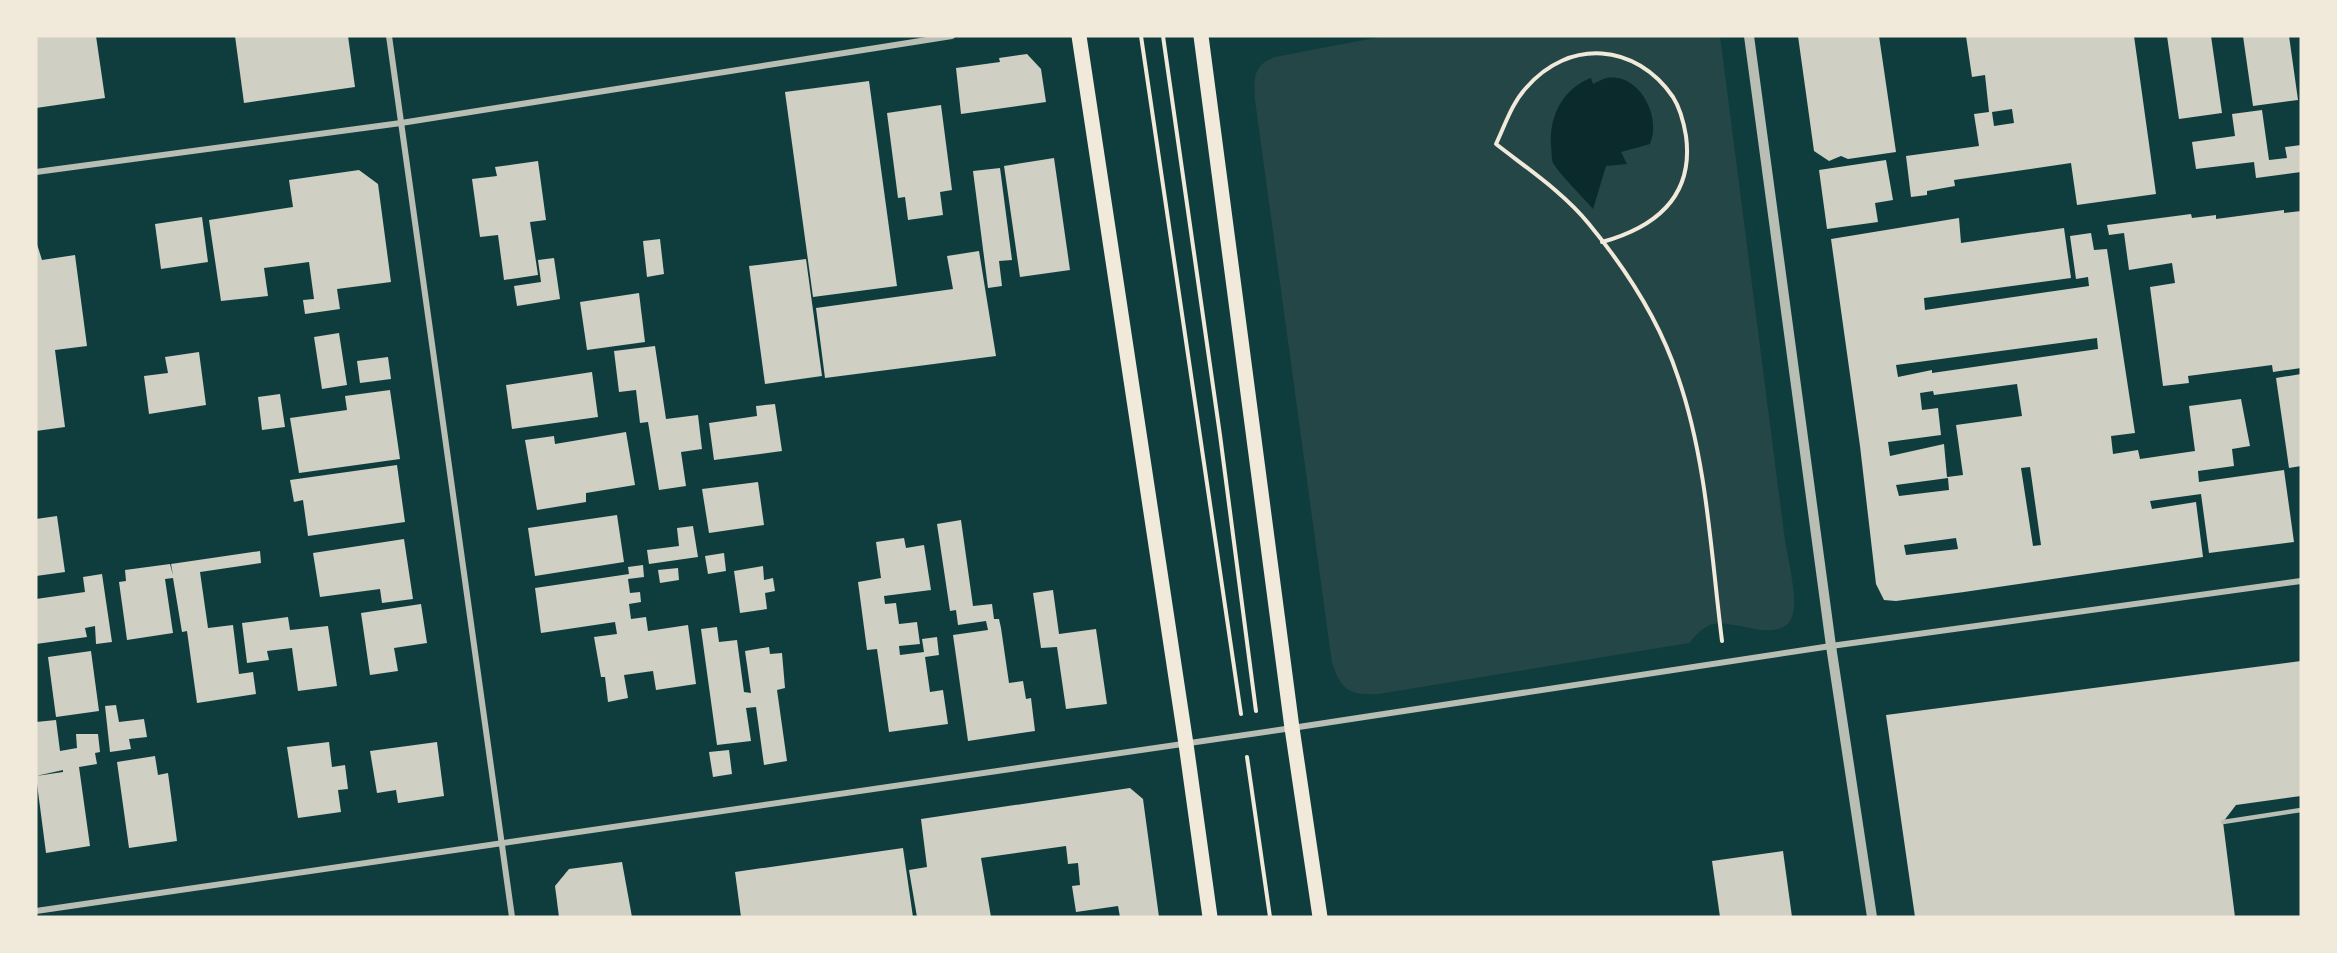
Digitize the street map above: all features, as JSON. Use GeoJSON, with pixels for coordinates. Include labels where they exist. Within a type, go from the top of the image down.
{"type":"FeatureCollection","features":[{"type":"Feature","properties":{"kind":"main road"},"geometry":{"type":"LineString","coordinates":[[1079,36],[1210,917]]}},
{"type":"Feature","properties":{"kind":"main road"},"geometry":{"type":"LineString","coordinates":[[1201,36],[1292,728],[1320,917]]}},
{"type":"Feature","properties":{"kind":"street"},"geometry":{"type":"LineString","coordinates":[[389,36],[512,917]]}},
{"type":"Feature","properties":{"kind":"street"},"geometry":{"type":"LineString","coordinates":[[36,172],[401,123],[952,36]]}},
{"type":"Feature","properties":{"kind":"street"},"geometry":{"type":"LineString","coordinates":[[1749,36],[1830,646],[1872,917]]}},
{"type":"Feature","properties":{"kind":"street"},"geometry":{"type":"LineString","coordinates":[[36,911],[1186,744],[1830,646],[2301,581]]}},
{"type":"Feature","properties":{"kind":"lane"},"geometry":{"type":"LineString","coordinates":[[2223,822],[2301,810]]}},
{"type":"Feature","properties":{"kind":"path"},"geometry":{"type":"LineString","coordinates":[[1141,36],[1270,917]]}},
{"type":"Feature","properties":{"kind":"path"},"geometry":{"type":"LineString","coordinates":[[1164,36],[1259,733]]}},
{"type":"Feature","properties":{"kind":"path"},"geometry":{"type":"LineString","coordinates":[[1602,242],[1622,237],[1642,227],[1658,217],[1671,204],[1680,189],[1688,152],[1685,131],[1674,98],[1657,79],[1633,62],[1616,55],[1597,52],[1565,59],[1536,77],[1524,89],[1513,107],[1496,144],[1546,183],[1588,222],[1602,242],[1626,272],[1648,311],[1678,375],[1686,401],[1701,477],[1722,642]]}},
{"type":"Feature","properties":{"kind":"shaded area"},"geometry":{"type":"Polygon","coordinates":[[[1385,36],[1720,36],[1793,589],[1794,607],[1790,620],[1782,628],[1759,630],[1720,623],[1710,625],[1689,643],[1378,694],[1353,692],[1339,680],[1332,663],[1255,100],[1255,79],[1262,64],[1275,57],[1385,36]]]}},
{"type":"Feature","properties":{"kind":"shaded area"},"geometry":{"type":"Polygon","coordinates":[[[1591,78],[1593,84],[1607,78],[1619,78],[1629,83],[1645,99],[1653,122],[1650,144],[1621,152],[1627,164],[1606,166],[1593,209],[1553,163],[1551,145],[1553,123],[1560,104],[1573,88],[1591,78]]]}},
{"type":"Feature","properties":{"kind":"building"},"geometry":{"type":"Polygon","coordinates":[[[36,36],[96,36],[105,98],[36,108],[36,36]]]}},
{"type":"Feature","properties":{"kind":"building"},"geometry":{"type":"Polygon","coordinates":[[[235,36],[348,36],[355,87],[244,103],[235,36]]]}},
{"type":"Feature","properties":{"kind":"building"},"geometry":{"type":"Polygon","coordinates":[[[1798,36],[1879,36],[1896,152],[1848,159],[1841,156],[1829,161],[1814,151],[1798,36]]]}},
{"type":"Feature","properties":{"kind":"building"},"geometry":{"type":"Polygon","coordinates":[[[1966,36],[2134,36],[2156,194],[2077,205],[2071,163],[1954,180],[1955,186],[1927,191],[1927,195],[1911,197],[1906,156],[1979,146],[1974,114],[1989,112],[1985,75],[1972,77],[1966,36]],[[2012,109],[1992,112],[1994,126],[2014,123],[2012,109]]]}},
{"type":"Feature","properties":{"kind":"building"},"geometry":{"type":"Polygon","coordinates":[[[2167,36],[2211,36],[2222,113],[2179,119],[2167,36]]]}},
{"type":"Feature","properties":{"kind":"building"},"geometry":{"type":"Polygon","coordinates":[[[2243,36],[2289,36],[2298,100],[2253,106],[2243,36]]]}},
{"type":"Feature","properties":{"kind":"building"},"geometry":{"type":"Polygon","coordinates":[[[1027,54],[1041,69],[1046,102],[961,114],[956,68],[1000,62],[999,58],[1027,54]]]}},
{"type":"Feature","properties":{"kind":"building"},"geometry":{"type":"Polygon","coordinates":[[[869,81],[897,286],[813,297],[785,92],[869,81]]]}},
{"type":"Feature","properties":{"kind":"building"},"geometry":{"type":"Polygon","coordinates":[[[941,105],[952,190],[940,192],[943,215],[908,220],[905,197],[898,198],[887,113],[941,105]]]}},
{"type":"Feature","properties":{"kind":"building"},"geometry":{"type":"Polygon","coordinates":[[[2262,110],[2269,160],[2287,158],[2285,147],[2301,145],[2301,172],[2256,178],[2254,162],[2196,169],[2192,142],[2235,136],[2232,114],[2262,110]]]}},
{"type":"Feature","properties":{"kind":"building"},"geometry":{"type":"Polygon","coordinates":[[[1054,158],[1070,270],[1020,277],[1004,166],[1054,158]]]}},
{"type":"Feature","properties":{"kind":"building"},"geometry":{"type":"Polygon","coordinates":[[[1886,160],[1893,200],[1875,203],[1878,222],[1827,229],[1819,170],[1886,160]]]}},
{"type":"Feature","properties":{"kind":"building"},"geometry":{"type":"Polygon","coordinates":[[[538,161],[546,220],[530,222],[538,275],[504,280],[498,235],[480,237],[472,179],[497,176],[495,167],[538,161]]]}},
{"type":"Feature","properties":{"kind":"building"},"geometry":{"type":"Polygon","coordinates":[[[1000,168],[1012,260],[999,261],[1002,286],[988,288],[973,171],[1000,168]]]}},
{"type":"Feature","properties":{"kind":"building"},"geometry":{"type":"Polygon","coordinates":[[[359,170],[378,184],[391,282],[337,289],[340,309],[305,314],[303,300],[314,299],[309,262],[264,268],[268,296],[221,301],[209,220],[293,207],[289,180],[359,170]]]}},
{"type":"Feature","properties":{"kind":"building"},"geometry":{"type":"Polygon","coordinates":[[[2284,210],[2284,213],[2301,211],[2301,368],[2273,372],[2272,365],[2188,376],[2189,383],[2163,386],[2150,287],[2175,283],[2172,263],[2129,270],[2124,233],[2109,235],[2107,225],[2191,214],[2192,218],[2216,215],[2216,219],[2284,210]]]}},
{"type":"Feature","properties":{"kind":"building"},"geometry":{"type":"Polygon","coordinates":[[[202,217],[208,262],[161,269],[155,224],[202,217]]]}},
{"type":"Feature","properties":{"kind":"building"},"geometry":{"type":"Polygon","coordinates":[[[1959,218],[1961,243],[2064,228],[2071,278],[1924,298],[1925,310],[2089,286],[2088,277],[2076,279],[2070,236],[2091,233],[2094,250],[2107,249],[2135,433],[2111,436],[2113,454],[2138,450],[2140,459],[2195,451],[2189,406],[2241,399],[2250,446],[2232,449],[2234,466],[2198,471],[2199,482],[2284,470],[2294,542],[2209,553],[2201,494],[2150,501],[2152,509],[2196,502],[2203,557],[1964,592],[1896,601],[1884,600],[1876,584],[1860,446],[1831,239],[1959,218]],[[2097,338],[1896,365],[1898,377],[1932,370],[1932,373],[2098,349],[2097,338]],[[2017,384],[1934,395],[1933,391],[1920,393],[1922,410],[1938,408],[1941,435],[1888,442],[1890,456],[1944,444],[1947,477],[1963,475],[1956,425],[2022,416],[2017,384]],[[2030,467],[2021,468],[2033,546],[2041,545],[2030,467]],[[1948,478],[1896,485],[1899,496],[1949,490],[1948,478]],[[1956,538],[1904,545],[1906,555],[1958,549],[1956,538]]]}},
{"type":"Feature","properties":{"kind":"building"},"geometry":{"type":"Polygon","coordinates":[[[660,239],[664,274],[647,277],[643,241],[660,239]]]}},
{"type":"Feature","properties":{"kind":"building"},"geometry":{"type":"Polygon","coordinates":[[[36,241],[42,260],[75,255],[87,346],[55,350],[65,427],[36,431],[36,241]]]}},
{"type":"Feature","properties":{"kind":"building"},"geometry":{"type":"Polygon","coordinates":[[[979,251],[996,356],[825,378],[816,308],[953,289],[947,256],[979,251]]]}},
{"type":"Feature","properties":{"kind":"building"},"geometry":{"type":"Polygon","coordinates":[[[554,258],[560,299],[517,306],[514,286],[541,282],[538,260],[554,258]]]}},
{"type":"Feature","properties":{"kind":"building"},"geometry":{"type":"Polygon","coordinates":[[[806,259],[822,376],[765,384],[749,266],[806,259]]]}},
{"type":"Feature","properties":{"kind":"building"},"geometry":{"type":"Polygon","coordinates":[[[639,293],[645,342],[587,350],[580,302],[639,293]]]}},
{"type":"Feature","properties":{"kind":"building"},"geometry":{"type":"Polygon","coordinates":[[[339,333],[347,385],[322,389],[314,337],[339,333]]]}},
{"type":"Feature","properties":{"kind":"building"},"geometry":{"type":"Polygon","coordinates":[[[655,346],[666,419],[698,415],[702,449],[681,452],[686,486],[659,490],[648,422],[640,423],[636,390],[619,392],[614,351],[655,346]]]}},
{"type":"Feature","properties":{"kind":"building"},"geometry":{"type":"Polygon","coordinates":[[[199,352],[206,405],[149,414],[144,376],[168,373],[165,357],[199,352]]]}},
{"type":"Feature","properties":{"kind":"building"},"geometry":{"type":"Polygon","coordinates":[[[388,357],[391,379],[360,383],[357,361],[388,357]]]}},
{"type":"Feature","properties":{"kind":"building"},"geometry":{"type":"Polygon","coordinates":[[[592,372],[598,417],[512,429],[506,385],[592,372]]]}},
{"type":"Feature","properties":{"kind":"building"},"geometry":{"type":"Polygon","coordinates":[[[2301,374],[2301,466],[2289,468],[2276,378],[2301,374]]]}},
{"type":"Feature","properties":{"kind":"building"},"geometry":{"type":"Polygon","coordinates":[[[390,390],[400,459],[299,473],[290,418],[347,410],[345,396],[390,390]]]}},
{"type":"Feature","properties":{"kind":"building"},"geometry":{"type":"Polygon","coordinates":[[[280,394],[285,427],[262,430],[258,397],[280,394]]]}},
{"type":"Feature","properties":{"kind":"building"},"geometry":{"type":"Polygon","coordinates":[[[775,404],[782,451],[714,460],[709,423],[757,416],[756,406],[775,404]]]}},
{"type":"Feature","properties":{"kind":"building"},"geometry":{"type":"Polygon","coordinates":[[[626,432],[635,485],[586,493],[586,502],[537,510],[525,440],[554,436],[555,444],[626,432]]]}},
{"type":"Feature","properties":{"kind":"building"},"geometry":{"type":"Polygon","coordinates":[[[397,465],[405,522],[308,536],[303,500],[294,502],[290,480],[397,465]]]}},
{"type":"Feature","properties":{"kind":"building"},"geometry":{"type":"Polygon","coordinates":[[[758,482],[764,525],[709,533],[702,489],[758,482]]]}},
{"type":"Feature","properties":{"kind":"building"},"geometry":{"type":"Polygon","coordinates":[[[617,515],[624,562],[535,576],[528,528],[617,515]]]}},
{"type":"Feature","properties":{"kind":"building"},"geometry":{"type":"Polygon","coordinates":[[[57,516],[65,572],[36,576],[36,519],[57,516]]]}},
{"type":"Feature","properties":{"kind":"building"},"geometry":{"type":"Polygon","coordinates":[[[961,520],[973,606],[992,604],[994,619],[999,619],[1001,628],[1009,683],[1023,681],[1026,699],[1031,698],[1035,731],[968,741],[953,635],[988,630],[986,621],[958,625],[956,610],[950,611],[937,524],[961,520]]]}},
{"type":"Feature","properties":{"kind":"building"},"geometry":{"type":"Polygon","coordinates":[[[693,526],[698,557],[649,564],[647,550],[679,546],[677,528],[693,526]]]}},
{"type":"Feature","properties":{"kind":"building"},"geometry":{"type":"Polygon","coordinates":[[[904,538],[906,548],[924,545],[931,590],[884,596],[885,604],[896,603],[899,624],[917,622],[920,644],[899,646],[900,655],[924,652],[922,639],[937,637],[939,655],[925,657],[930,692],[943,690],[948,724],[889,732],[877,649],[867,650],[858,582],[881,578],[876,542],[904,538]]]}},
{"type":"Feature","properties":{"kind":"building"},"geometry":{"type":"Polygon","coordinates":[[[404,539],[413,599],[382,603],[380,589],[320,597],[313,553],[404,539]]]}},
{"type":"Feature","properties":{"kind":"building"},"geometry":{"type":"Polygon","coordinates":[[[260,551],[261,563],[200,572],[208,628],[233,625],[239,674],[253,672],[256,694],[197,703],[187,631],[182,632],[173,578],[165,579],[173,633],[127,640],[119,582],[126,581],[125,570],[170,564],[173,575],[171,564],[260,551]]]}},
{"type":"Feature","properties":{"kind":"building"},"geometry":{"type":"Polygon","coordinates":[[[724,553],[726,571],[708,574],[705,556],[724,553]]]}},
{"type":"Feature","properties":{"kind":"building"},"geometry":{"type":"Polygon","coordinates":[[[643,565],[644,577],[628,579],[630,593],[640,592],[641,602],[629,604],[631,619],[646,617],[648,631],[688,625],[696,684],[656,690],[653,671],[624,675],[628,698],[608,702],[605,677],[601,677],[594,637],[617,634],[615,622],[541,633],[535,588],[629,574],[628,567],[643,565]]]}},
{"type":"Feature","properties":{"kind":"building"},"geometry":{"type":"Polygon","coordinates":[[[763,566],[764,580],[773,578],[775,591],[765,593],[767,609],[740,613],[734,571],[763,566]]]}},
{"type":"Feature","properties":{"kind":"building"},"geometry":{"type":"Polygon","coordinates":[[[678,568],[679,580],[660,583],[658,570],[678,568]]]}},
{"type":"Feature","properties":{"kind":"building"},"geometry":{"type":"Polygon","coordinates":[[[102,574],[112,642],[96,644],[95,626],[85,628],[87,637],[36,644],[36,599],[85,592],[83,577],[102,574]]]}},
{"type":"Feature","properties":{"kind":"building"},"geometry":{"type":"Polygon","coordinates":[[[1053,590],[1059,634],[1096,629],[1107,704],[1066,709],[1057,647],[1041,648],[1033,593],[1053,590]]]}},
{"type":"Feature","properties":{"kind":"building"},"geometry":{"type":"Polygon","coordinates":[[[421,604],[427,643],[394,648],[398,671],[370,675],[361,613],[421,604]]]}},
{"type":"Feature","properties":{"kind":"building"},"geometry":{"type":"Polygon","coordinates":[[[288,617],[290,630],[328,626],[337,686],[298,691],[292,648],[267,651],[269,660],[247,663],[242,623],[288,617]]]}},
{"type":"Feature","properties":{"kind":"building"},"geometry":{"type":"Polygon","coordinates":[[[717,627],[719,642],[737,640],[744,692],[751,693],[745,651],[769,647],[770,654],[782,653],[785,688],[777,690],[787,761],[764,765],[756,707],[746,708],[751,741],[717,745],[701,629],[717,627]]]}},
{"type":"Feature","properties":{"kind":"building"},"geometry":{"type":"Polygon","coordinates":[[[91,651],[99,711],[56,717],[48,657],[91,651]]]}},
{"type":"Feature","properties":{"kind":"building"},"geometry":{"type":"Polygon","coordinates":[[[2301,661],[2301,796],[2236,805],[2223,822],[2235,917],[1915,917],[1886,715],[2301,661]]]}},
{"type":"Feature","properties":{"kind":"building"},"geometry":{"type":"Polygon","coordinates":[[[116,705],[119,722],[144,719],[147,737],[129,739],[131,749],[110,752],[105,706],[116,705]]]}},
{"type":"Feature","properties":{"kind":"building"},"geometry":{"type":"Polygon","coordinates":[[[56,720],[60,751],[77,748],[76,734],[98,734],[100,752],[95,753],[97,764],[79,767],[90,846],[46,853],[36,776],[36,722],[56,720]],[[63,770],[36,776],[63,772],[63,770]]]}},
{"type":"Feature","properties":{"kind":"building"},"geometry":{"type":"Polygon","coordinates":[[[329,742],[332,767],[345,765],[348,789],[338,790],[341,812],[298,818],[287,747],[329,742]]]}},
{"type":"Feature","properties":{"kind":"building"},"geometry":{"type":"Polygon","coordinates":[[[437,742],[444,796],[398,803],[396,790],[377,793],[370,751],[437,742]]]}},
{"type":"Feature","properties":{"kind":"building"},"geometry":{"type":"Polygon","coordinates":[[[729,750],[732,774],[713,777],[709,752],[729,750]]]}},
{"type":"Feature","properties":{"kind":"building"},"geometry":{"type":"Polygon","coordinates":[[[155,756],[158,775],[168,773],[177,841],[129,848],[117,762],[155,756]]]}},
{"type":"Feature","properties":{"kind":"building"},"geometry":{"type":"Polygon","coordinates":[[[1130,788],[1143,799],[1159,917],[1120,917],[1118,906],[1076,912],[1072,886],[1080,885],[1078,863],[1068,864],[1066,846],[981,858],[991,917],[917,917],[909,870],[927,867],[921,819],[1130,788]]]}},
{"type":"Feature","properties":{"kind":"building"},"geometry":{"type":"Polygon","coordinates":[[[903,848],[913,917],[741,917],[735,872],[903,848]]]}},
{"type":"Feature","properties":{"kind":"building"},"geometry":{"type":"Polygon","coordinates":[[[1783,851],[1792,917],[1720,917],[1712,861],[1783,851]]]}},
{"type":"Feature","properties":{"kind":"building"},"geometry":{"type":"Polygon","coordinates":[[[622,862],[632,917],[559,917],[555,886],[569,869],[622,862]]]}}]}
